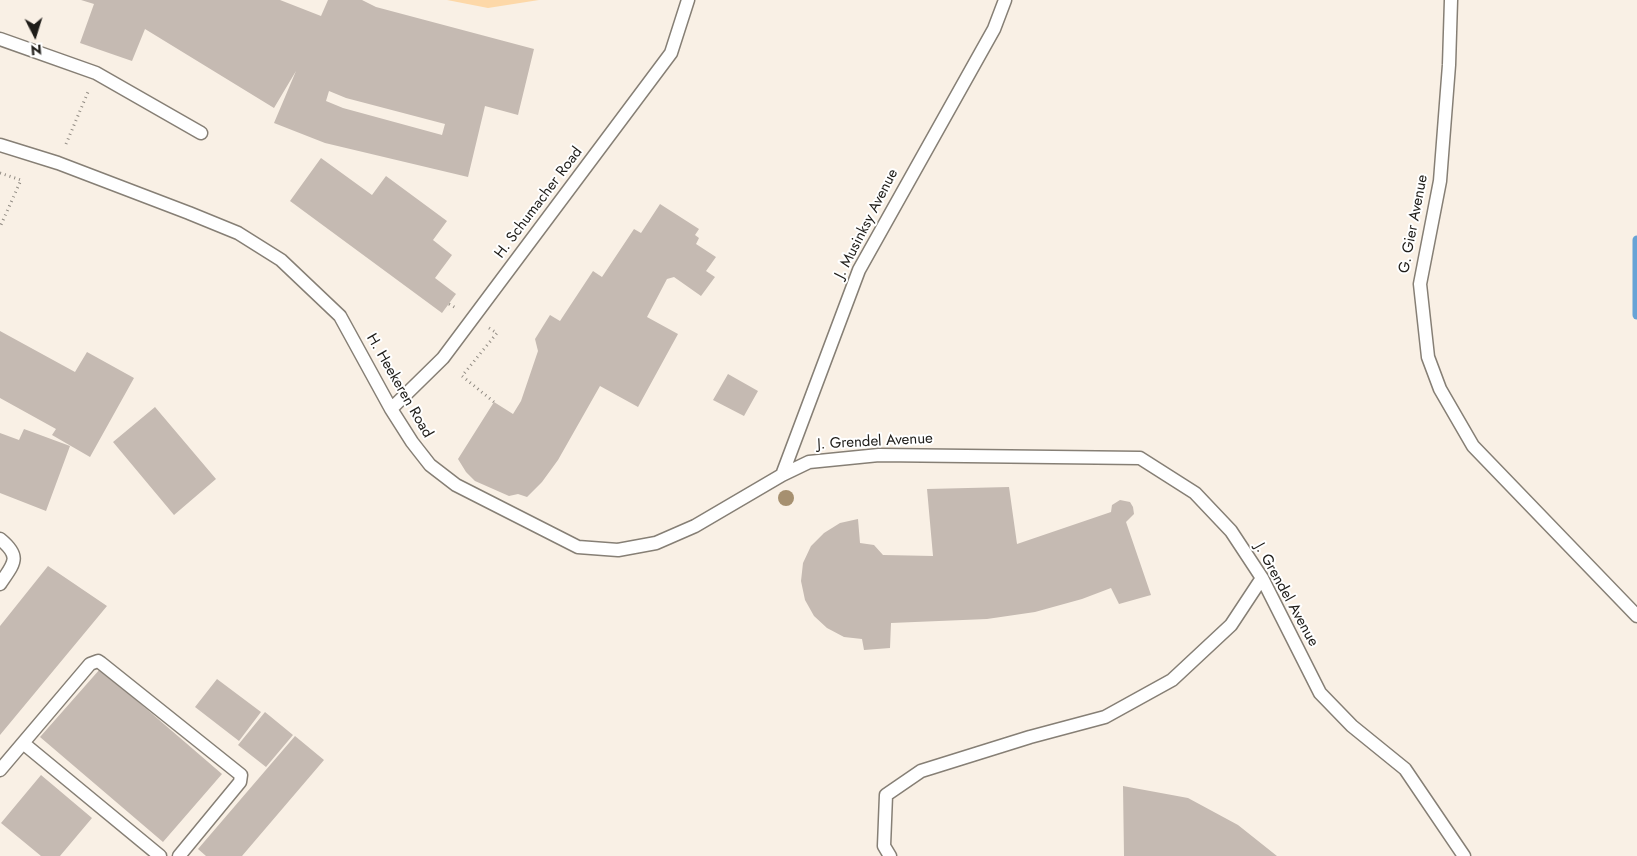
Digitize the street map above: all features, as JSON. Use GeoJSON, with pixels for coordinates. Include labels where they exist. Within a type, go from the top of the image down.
{"type":"FeatureCollection","features":[{"type":"Feature","properties":{"kind":"lane","name":"H. Schumacher Road"},"geometry":{"type":"LineString","coordinates":[[391,408],[443,358],[671,53],[688,0]]}},
{"type":"Feature","properties":{"kind":"lane","name":"J. Musinksy Avenue"},"geometry":{"type":"LineString","coordinates":[[782,475],[859,270],[994,29],[1005,0]]}},
{"type":"Feature","properties":{"kind":"lane","name":"G. Gier Avenue"},"geometry":{"type":"LineString","coordinates":[[1451,0],[1449,66],[1440,182],[1420,284],[1428,357],[1440,389],[1473,446],[1637,616]]}},
{"type":"Feature","properties":{"kind":"lane"},"geometry":{"type":"LineString","coordinates":[[0,40],[96,73],[201,133]]}},
{"type":"Feature","properties":{"kind":"lane","name":"H. Heekeren Road"},"geometry":{"type":"LineString","coordinates":[[0,144],[58,163],[238,234],[281,260],[340,316],[391,408],[412,442],[430,465],[456,484],[578,547],[618,550],[656,543],[695,526],[782,475]]}},
{"type":"Feature","properties":{"kind":"lane","name":"J. Grendel Avenue"},"geometry":{"type":"LineString","coordinates":[[782,475],[809,462],[879,455],[1140,458],[1195,493],[1231,530],[1262,578],[1320,692],[1352,726],[1405,769],[1464,856]]}},
{"type":"Feature","properties":{"kind":"lane"},"geometry":{"type":"LineString","coordinates":[[0,538],[12,548],[14,555],[11,568],[0,584]]}},
{"type":"Feature","properties":{"kind":"lane"},"geometry":{"type":"LineString","coordinates":[[890,856],[884,846],[886,795],[922,771],[1105,717],[1172,680],[1232,625],[1262,578]]}},
{"type":"Feature","properties":{"kind":"lane"},"geometry":{"type":"LineString","coordinates":[[0,770],[90,664],[94,662],[101,663],[240,775],[240,782],[178,856]]}},
{"type":"Feature","properties":{"kind":"lane"},"geometry":{"type":"LineString","coordinates":[[23,742],[160,856]]}},
{"type":"Feature","properties":{"kind":"path"},"geometry":{"type":"LineString","coordinates":[[58,163],[96,73]]}},
{"type":"Feature","properties":{"kind":"path"},"geometry":{"type":"LineString","coordinates":[[0,173],[21,180],[0,227]]}},
{"type":"Feature","properties":{"kind":"path"},"geometry":{"type":"LineString","coordinates":[[494,402],[462,376],[497,334]]}},
{"type":"Feature","properties":{"kind":"shaded area"},"geometry":{"type":"Polygon","coordinates":[[[447,0],[539,0],[488,8],[447,0]]]}},
{"type":"Feature","properties":{"kind":"building"},"geometry":{"type":"Polygon","coordinates":[[[81,0],[280,0],[321,16],[328,0],[362,0],[376,7],[534,49],[518,115],[485,106],[468,177],[325,143],[274,123],[296,71],[274,108],[145,29],[132,61],[80,43],[94,4],[81,0]],[[329,91],[326,101],[343,108],[442,135],[445,124],[346,98],[329,91]]]}},
{"type":"Feature","properties":{"kind":"building"},"geometry":{"type":"Polygon","coordinates":[[[321,158],[372,195],[386,176],[447,221],[433,240],[452,255],[435,278],[456,294],[442,313],[290,201],[321,158]]]}},
{"type":"Feature","properties":{"kind":"building"},"geometry":{"type":"Polygon","coordinates":[[[660,204],[699,229],[695,235],[699,238],[696,244],[716,257],[706,271],[715,277],[701,296],[674,277],[667,279],[647,317],[678,334],[638,407],[600,386],[558,460],[542,482],[527,497],[518,494],[509,496],[475,481],[466,472],[458,459],[494,402],[513,414],[521,401],[538,351],[535,339],[550,315],[560,321],[593,271],[602,277],[634,229],[641,233],[660,204]]]}},
{"type":"Feature","properties":{"kind":"building"},"geometry":{"type":"Polygon","coordinates":[[[0,331],[75,372],[87,352],[134,378],[90,457],[52,435],[56,429],[0,398],[0,331]]]}},
{"type":"Feature","properties":{"kind":"building"},"geometry":{"type":"Polygon","coordinates":[[[728,374],[758,391],[744,416],[713,400],[728,374]]]}},
{"type":"Feature","properties":{"kind":"building"},"geometry":{"type":"Polygon","coordinates":[[[155,407],[216,479],[174,515],[113,442],[155,407]]]}},
{"type":"Feature","properties":{"kind":"building"},"geometry":{"type":"Polygon","coordinates":[[[24,429],[70,446],[46,511],[0,493],[0,433],[19,440],[24,429]]]}},
{"type":"Feature","properties":{"kind":"building"},"geometry":{"type":"Polygon","coordinates":[[[1009,487],[1017,544],[1111,512],[1112,505],[1120,500],[1130,502],[1134,514],[1126,522],[1151,595],[1119,604],[1111,588],[1082,599],[1035,612],[987,619],[891,623],[890,648],[864,650],[862,639],[844,637],[827,628],[814,616],[805,600],[801,581],[803,563],[811,546],[824,533],[840,523],[858,519],[860,543],[874,545],[883,555],[933,556],[927,489],[1009,487]]]}},
{"type":"Feature","properties":{"kind":"building"},"geometry":{"type":"Polygon","coordinates":[[[48,566],[107,606],[0,735],[0,626],[48,566]]]}},
{"type":"Feature","properties":{"kind":"building"},"geometry":{"type":"Polygon","coordinates":[[[100,669],[222,774],[163,842],[40,737],[100,669]]]}},
{"type":"Feature","properties":{"kind":"building"},"geometry":{"type":"Polygon","coordinates":[[[217,679],[261,712],[239,741],[195,707],[217,679]]]}},
{"type":"Feature","properties":{"kind":"building"},"geometry":{"type":"Polygon","coordinates":[[[265,712],[293,735],[266,767],[238,745],[265,712]]]}},
{"type":"Feature","properties":{"kind":"building"},"geometry":{"type":"Polygon","coordinates":[[[295,736],[324,760],[242,856],[206,856],[198,849],[295,736]]]}},
{"type":"Feature","properties":{"kind":"building"},"geometry":{"type":"Polygon","coordinates":[[[41,775],[92,818],[60,856],[41,856],[1,823],[41,775]]]}},
{"type":"Feature","properties":{"kind":"building"},"geometry":{"type":"Polygon","coordinates":[[[1123,786],[1188,798],[1238,825],[1277,856],[1124,856],[1123,786]]]}},
{"type":"Feature","properties":{"kind":"waterway"},"geometry":{"type":"LineString","coordinates":[[1637,240],[1637,315]]}}]}
